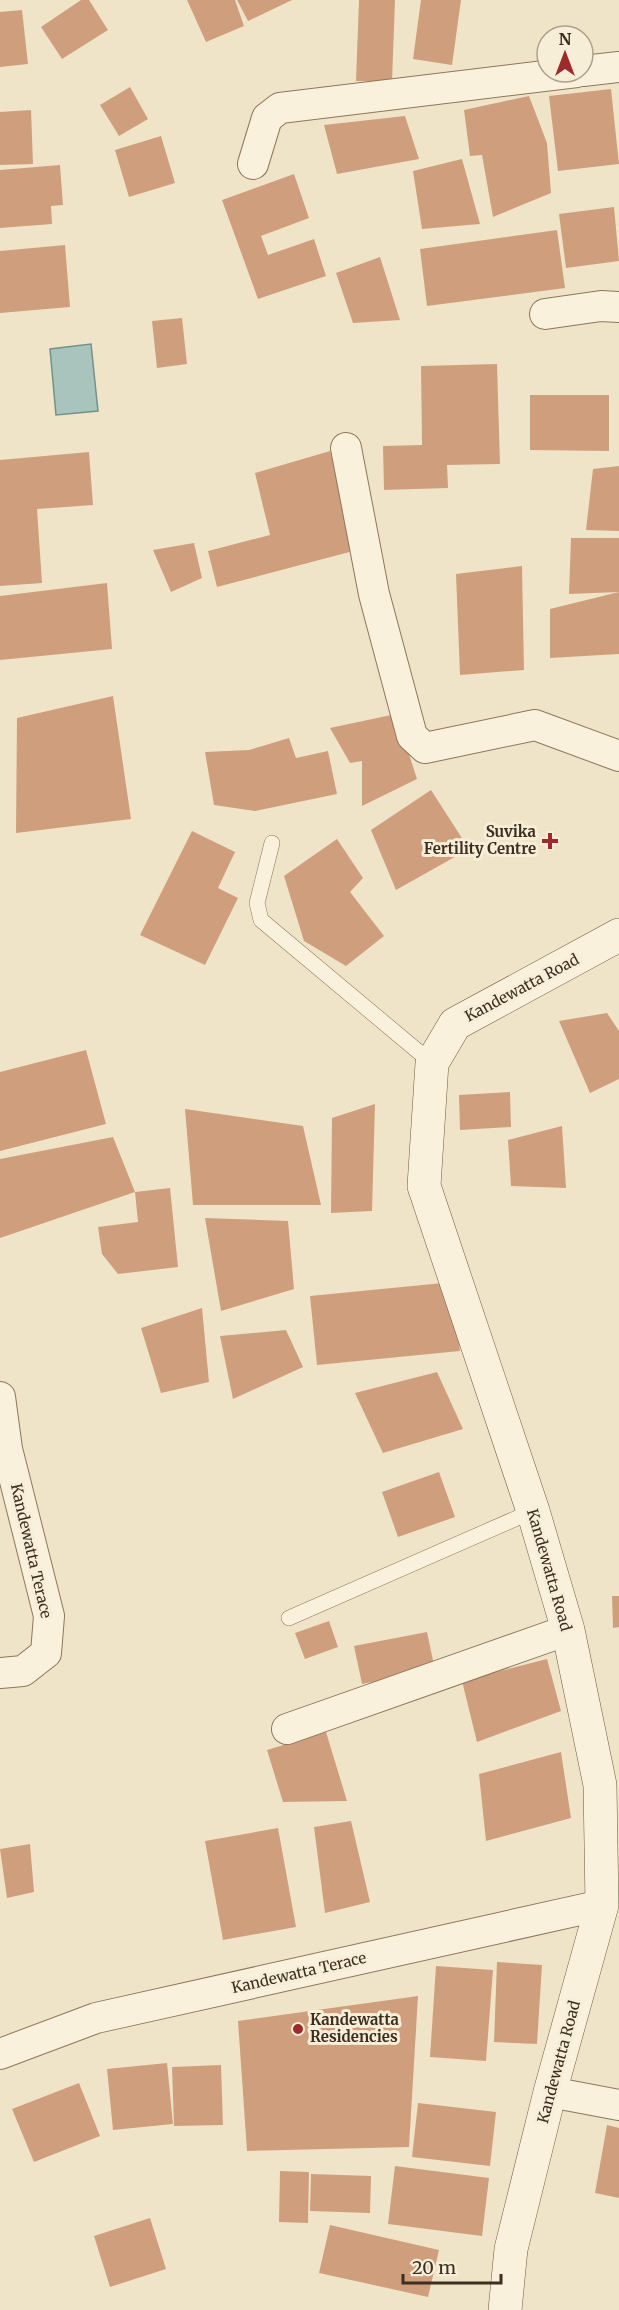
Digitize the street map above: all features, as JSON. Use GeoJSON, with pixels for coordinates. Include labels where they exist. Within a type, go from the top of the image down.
{"type":"FeatureCollection","features":[{"type":"Feature","properties":{"kind":"street"},"geometry":{"type":"LineString","coordinates":[[595,70],[619,67]]}},
{"type":"Feature","properties":{"kind":"street"},"geometry":{"type":"LineString","coordinates":[[253,164],[267,117],[280,108],[535,77]]}},
{"type":"Feature","properties":{"kind":"street"},"geometry":{"type":"LineString","coordinates":[[545,314],[601,306],[619,307]]}},
{"type":"Feature","properties":{"kind":"street"},"geometry":{"type":"LineString","coordinates":[[346,448],[374,594],[412,736],[425,748],[535,725],[619,756]]}},
{"type":"Feature","properties":{"kind":"street","name":"Kandewatta Road"},"geometry":{"type":"LineString","coordinates":[[505,2310],[511,2249],[550,2092],[602,1905],[600,1785],[568,1630],[532,1511],[424,1186],[432,1063],[455,1024],[619,935]]}},
{"type":"Feature","properties":{"kind":"street","name":"Kandewatta Terace"},"geometry":{"type":"LineString","coordinates":[[0,1397],[7,1449],[49,1616],[46,1653],[23,1671],[0,1673]]}},
{"type":"Feature","properties":{"kind":"street"},"geometry":{"type":"LineString","coordinates":[[286,1729],[568,1630]]}},
{"type":"Feature","properties":{"kind":"street","name":"Kandewatta Terace"},"geometry":{"type":"LineString","coordinates":[[0,2054],[96,2019],[602,1905]]}},
{"type":"Feature","properties":{"kind":"street"},"geometry":{"type":"LineString","coordinates":[[550,2092],[619,2105]]}},
{"type":"Feature","properties":{"kind":"lane"},"geometry":{"type":"LineString","coordinates":[[272,843],[257,903],[261,920],[432,1063]]}},
{"type":"Feature","properties":{"kind":"lane"},"geometry":{"type":"LineString","coordinates":[[289,1618],[532,1511]]}},
{"type":"Feature","properties":{"kind":"water"},"geometry":{"type":"Polygon","coordinates":[[[91,344],[98,411],[56,415],[50,349],[91,344]]]}},
{"type":"Feature","properties":{"kind":"building"},"geometry":{"type":"Polygon","coordinates":[[[81,0],[89,0],[108,30],[62,59],[41,27],[81,0]]]}},
{"type":"Feature","properties":{"kind":"building"},"geometry":{"type":"Polygon","coordinates":[[[187,0],[235,0],[244,26],[206,42],[187,0]]]}},
{"type":"Feature","properties":{"kind":"building"},"geometry":{"type":"Polygon","coordinates":[[[237,0],[292,0],[248,21],[237,0]]]}},
{"type":"Feature","properties":{"kind":"building"},"geometry":{"type":"Polygon","coordinates":[[[359,0],[395,0],[392,82],[356,81],[359,0]]]}},
{"type":"Feature","properties":{"kind":"building"},"geometry":{"type":"Polygon","coordinates":[[[421,0],[461,0],[452,65],[413,59],[421,0]]]}},
{"type":"Feature","properties":{"kind":"building"},"geometry":{"type":"Polygon","coordinates":[[[22,10],[28,64],[0,67],[0,12],[22,10]]]}},
{"type":"Feature","properties":{"kind":"building"},"geometry":{"type":"Polygon","coordinates":[[[130,87],[148,119],[119,136],[100,105],[130,87]]]}},
{"type":"Feature","properties":{"kind":"building"},"geometry":{"type":"Polygon","coordinates":[[[611,89],[619,164],[558,171],[549,96],[611,89]]]}},
{"type":"Feature","properties":{"kind":"building"},"geometry":{"type":"Polygon","coordinates":[[[529,96],[547,143],[551,193],[493,217],[482,155],[470,156],[464,110],[529,96]]]}},
{"type":"Feature","properties":{"kind":"building"},"geometry":{"type":"Polygon","coordinates":[[[31,110],[33,164],[0,165],[0,112],[31,110]]]}},
{"type":"Feature","properties":{"kind":"building"},"geometry":{"type":"Polygon","coordinates":[[[405,116],[419,159],[337,174],[324,125],[405,116]]]}},
{"type":"Feature","properties":{"kind":"building"},"geometry":{"type":"Polygon","coordinates":[[[161,136],[175,183],[129,197],[115,150],[161,136]]]}},
{"type":"Feature","properties":{"kind":"building"},"geometry":{"type":"Polygon","coordinates":[[[462,159],[480,224],[422,229],[413,171],[462,159]]]}},
{"type":"Feature","properties":{"kind":"building"},"geometry":{"type":"Polygon","coordinates":[[[60,165],[63,205],[51,206],[52,224],[0,228],[0,170],[60,165]]]}},
{"type":"Feature","properties":{"kind":"building"},"geometry":{"type":"Polygon","coordinates":[[[294,174],[309,218],[261,236],[268,255],[314,239],[326,276],[258,299],[222,200],[294,174]]]}},
{"type":"Feature","properties":{"kind":"building"},"geometry":{"type":"Polygon","coordinates":[[[614,207],[619,261],[566,268],[559,214],[614,207]]]}},
{"type":"Feature","properties":{"kind":"building"},"geometry":{"type":"Polygon","coordinates":[[[557,230],[565,288],[427,306],[420,249],[557,230]]]}},
{"type":"Feature","properties":{"kind":"building"},"geometry":{"type":"Polygon","coordinates":[[[65,245],[70,307],[0,313],[0,251],[65,245]]]}},
{"type":"Feature","properties":{"kind":"building"},"geometry":{"type":"Polygon","coordinates":[[[380,257],[400,320],[353,323],[336,273],[380,257]]]}},
{"type":"Feature","properties":{"kind":"building"},"geometry":{"type":"Polygon","coordinates":[[[182,318],[187,364],[157,368],[152,321],[182,318]]]}},
{"type":"Feature","properties":{"kind":"building"},"geometry":{"type":"Polygon","coordinates":[[[497,364],[500,464],[447,465],[448,488],[384,490],[383,446],[422,445],[421,366],[497,364]]]}},
{"type":"Feature","properties":{"kind":"building"},"geometry":{"type":"Polygon","coordinates":[[[530,395],[609,395],[609,451],[530,450],[530,395]]]}},
{"type":"Feature","properties":{"kind":"building"},"geometry":{"type":"Polygon","coordinates":[[[330,451],[357,550],[217,587],[208,551],[270,535],[255,473],[330,451]]]}},
{"type":"Feature","properties":{"kind":"building"},"geometry":{"type":"Polygon","coordinates":[[[89,452],[93,505],[37,509],[42,583],[0,586],[0,460],[89,452]]]}},
{"type":"Feature","properties":{"kind":"building"},"geometry":{"type":"Polygon","coordinates":[[[619,466],[619,531],[586,530],[593,469],[619,466]]]}},
{"type":"Feature","properties":{"kind":"building"},"geometry":{"type":"Polygon","coordinates":[[[571,538],[619,538],[619,592],[569,594],[571,538]]]}},
{"type":"Feature","properties":{"kind":"building"},"geometry":{"type":"Polygon","coordinates":[[[194,543],[202,578],[171,592],[153,550],[194,543]]]}},
{"type":"Feature","properties":{"kind":"building"},"geometry":{"type":"Polygon","coordinates":[[[522,566],[524,670],[460,675],[456,574],[522,566]]]}},
{"type":"Feature","properties":{"kind":"building"},"geometry":{"type":"Polygon","coordinates":[[[107,583],[112,649],[0,660],[0,596],[107,583]]]}},
{"type":"Feature","properties":{"kind":"building"},"geometry":{"type":"Polygon","coordinates":[[[619,592],[619,654],[550,658],[550,609],[619,592]]]}},
{"type":"Feature","properties":{"kind":"building"},"geometry":{"type":"Polygon","coordinates":[[[113,696],[131,819],[16,833],[17,718],[113,696]]]}},
{"type":"Feature","properties":{"kind":"building"},"geometry":{"type":"Polygon","coordinates":[[[396,714],[417,779],[362,806],[362,761],[350,763],[330,728],[396,714]]]}},
{"type":"Feature","properties":{"kind":"building"},"geometry":{"type":"Polygon","coordinates":[[[289,738],[296,758],[328,751],[337,794],[255,811],[214,805],[205,752],[249,750],[289,738]]]}},
{"type":"Feature","properties":{"kind":"building"},"geometry":{"type":"Polygon","coordinates":[[[431,790],[469,849],[396,890],[371,830],[431,790]]]}},
{"type":"Feature","properties":{"kind":"building"},"geometry":{"type":"Polygon","coordinates":[[[192,831],[235,852],[218,888],[238,898],[205,965],[140,935],[192,831]]]}},
{"type":"Feature","properties":{"kind":"building"},"geometry":{"type":"Polygon","coordinates":[[[337,839],[363,878],[350,892],[384,936],[346,966],[304,941],[284,876],[337,839]]]}},
{"type":"Feature","properties":{"kind":"building"},"geometry":{"type":"Polygon","coordinates":[[[607,1013],[619,1031],[619,1079],[590,1093],[559,1021],[607,1013]]]}},
{"type":"Feature","properties":{"kind":"building"},"geometry":{"type":"Polygon","coordinates":[[[86,1050],[106,1124],[0,1151],[0,1072],[86,1050]]]}},
{"type":"Feature","properties":{"kind":"building"},"geometry":{"type":"Polygon","coordinates":[[[510,1092],[511,1127],[460,1130],[459,1095],[510,1092]]]}},
{"type":"Feature","properties":{"kind":"building"},"geometry":{"type":"Polygon","coordinates":[[[375,1104],[372,1211],[331,1213],[332,1118],[375,1104]]]}},
{"type":"Feature","properties":{"kind":"building"},"geometry":{"type":"Polygon","coordinates":[[[185,1109],[303,1126],[321,1205],[193,1205],[185,1109]]]}},
{"type":"Feature","properties":{"kind":"building"},"geometry":{"type":"Polygon","coordinates":[[[562,1126],[566,1188],[511,1186],[508,1140],[562,1126]]]}},
{"type":"Feature","properties":{"kind":"building"},"geometry":{"type":"Polygon","coordinates":[[[113,1137],[135,1192],[0,1238],[0,1159],[113,1137]]]}},
{"type":"Feature","properties":{"kind":"building"},"geometry":{"type":"Polygon","coordinates":[[[170,1188],[178,1267],[118,1274],[102,1254],[98,1227],[138,1222],[135,1192],[170,1188]]]}},
{"type":"Feature","properties":{"kind":"building"},"geometry":{"type":"Polygon","coordinates":[[[205,1218],[288,1221],[294,1289],[221,1311],[205,1218]]]}},
{"type":"Feature","properties":{"kind":"building"},"geometry":{"type":"Polygon","coordinates":[[[453,1282],[460,1351],[317,1365],[310,1296],[453,1282]]]}},
{"type":"Feature","properties":{"kind":"building"},"geometry":{"type":"Polygon","coordinates":[[[202,1308],[209,1382],[161,1393],[141,1328],[202,1308]]]}},
{"type":"Feature","properties":{"kind":"building"},"geometry":{"type":"Polygon","coordinates":[[[286,1330],[303,1367],[233,1399],[220,1336],[286,1330]]]}},
{"type":"Feature","properties":{"kind":"building"},"geometry":{"type":"Polygon","coordinates":[[[437,1372],[463,1429],[383,1453],[355,1393],[437,1372]]]}},
{"type":"Feature","properties":{"kind":"building"},"geometry":{"type":"Polygon","coordinates":[[[439,1472],[455,1517],[398,1537],[382,1492],[439,1472]]]}},
{"type":"Feature","properties":{"kind":"building"},"geometry":{"type":"Polygon","coordinates":[[[612,1596],[619,1596],[619,1627],[613,1628],[612,1596]]]}},
{"type":"Feature","properties":{"kind":"building"},"geometry":{"type":"Polygon","coordinates":[[[329,1621],[338,1647],[305,1659],[295,1633],[329,1621]]]}},
{"type":"Feature","properties":{"kind":"building"},"geometry":{"type":"Polygon","coordinates":[[[427,1632],[435,1670],[362,1684],[354,1646],[427,1632]]]}},
{"type":"Feature","properties":{"kind":"building"},"geometry":{"type":"Polygon","coordinates":[[[547,1659],[561,1711],[477,1742],[462,1681],[547,1659]]]}},
{"type":"Feature","properties":{"kind":"building"},"geometry":{"type":"Polygon","coordinates":[[[326,1732],[347,1801],[283,1802],[267,1750],[326,1732]]]}},
{"type":"Feature","properties":{"kind":"building"},"geometry":{"type":"Polygon","coordinates":[[[561,1752],[571,1818],[486,1841],[479,1774],[561,1752]]]}},
{"type":"Feature","properties":{"kind":"building"},"geometry":{"type":"Polygon","coordinates":[[[351,1821],[370,1902],[325,1913],[314,1827],[351,1821]]]}},
{"type":"Feature","properties":{"kind":"building"},"geometry":{"type":"Polygon","coordinates":[[[278,1828],[296,1927],[223,1940],[205,1841],[278,1828]]]}},
{"type":"Feature","properties":{"kind":"building"},"geometry":{"type":"Polygon","coordinates":[[[30,1844],[34,1892],[7,1898],[0,1849],[30,1844]]]}},
{"type":"Feature","properties":{"kind":"building"},"geometry":{"type":"Polygon","coordinates":[[[497,1962],[542,1965],[537,2044],[494,2042],[497,1962]]]}},
{"type":"Feature","properties":{"kind":"building"},"geometry":{"type":"Polygon","coordinates":[[[436,1966],[493,1970],[486,2061],[430,2057],[436,1966]]]}},
{"type":"Feature","properties":{"kind":"building"},"geometry":{"type":"Polygon","coordinates":[[[418,1996],[409,2147],[247,2151],[238,2021],[418,1996]]]}},
{"type":"Feature","properties":{"kind":"building"},"geometry":{"type":"Polygon","coordinates":[[[167,2063],[173,2124],[113,2130],[107,2069],[167,2063]]]}},
{"type":"Feature","properties":{"kind":"building"},"geometry":{"type":"Polygon","coordinates":[[[221,2065],[223,2125],[174,2126],[172,2067],[221,2065]]]}},
{"type":"Feature","properties":{"kind":"building"},"geometry":{"type":"Polygon","coordinates":[[[79,2083],[100,2136],[34,2162],[12,2109],[79,2083]]]}},
{"type":"Feature","properties":{"kind":"building"},"geometry":{"type":"Polygon","coordinates":[[[418,2103],[496,2112],[490,2166],[412,2157],[418,2103]]]}},
{"type":"Feature","properties":{"kind":"building"},"geometry":{"type":"Polygon","coordinates":[[[607,2125],[619,2128],[619,2198],[595,2193],[607,2125]]]}},
{"type":"Feature","properties":{"kind":"building"},"geometry":{"type":"Polygon","coordinates":[[[395,2166],[489,2178],[482,2236],[388,2224],[395,2166]]]}},
{"type":"Feature","properties":{"kind":"building"},"geometry":{"type":"Polygon","coordinates":[[[280,2171],[309,2172],[308,2223],[279,2222],[280,2171]]]}},
{"type":"Feature","properties":{"kind":"building"},"geometry":{"type":"Polygon","coordinates":[[[311,2174],[371,2176],[370,2213],[310,2211],[311,2174]]]}},
{"type":"Feature","properties":{"kind":"building"},"geometry":{"type":"Polygon","coordinates":[[[150,2218],[166,2269],[110,2287],[94,2236],[150,2218]]]}},
{"type":"Feature","properties":{"kind":"building"},"geometry":{"type":"Polygon","coordinates":[[[330,2225],[439,2250],[428,2297],[319,2273],[330,2225]]]}},
{"type":"Feature","properties":{"kind":"place","name":"Suvika Fertility Centre"},"geometry":{"type":"Point","coordinates":[550,841]}},
{"type":"Feature","properties":{"kind":"place","name":"Kandewatta Residencies"},"geometry":{"type":"Point","coordinates":[298,2029]}}]}
